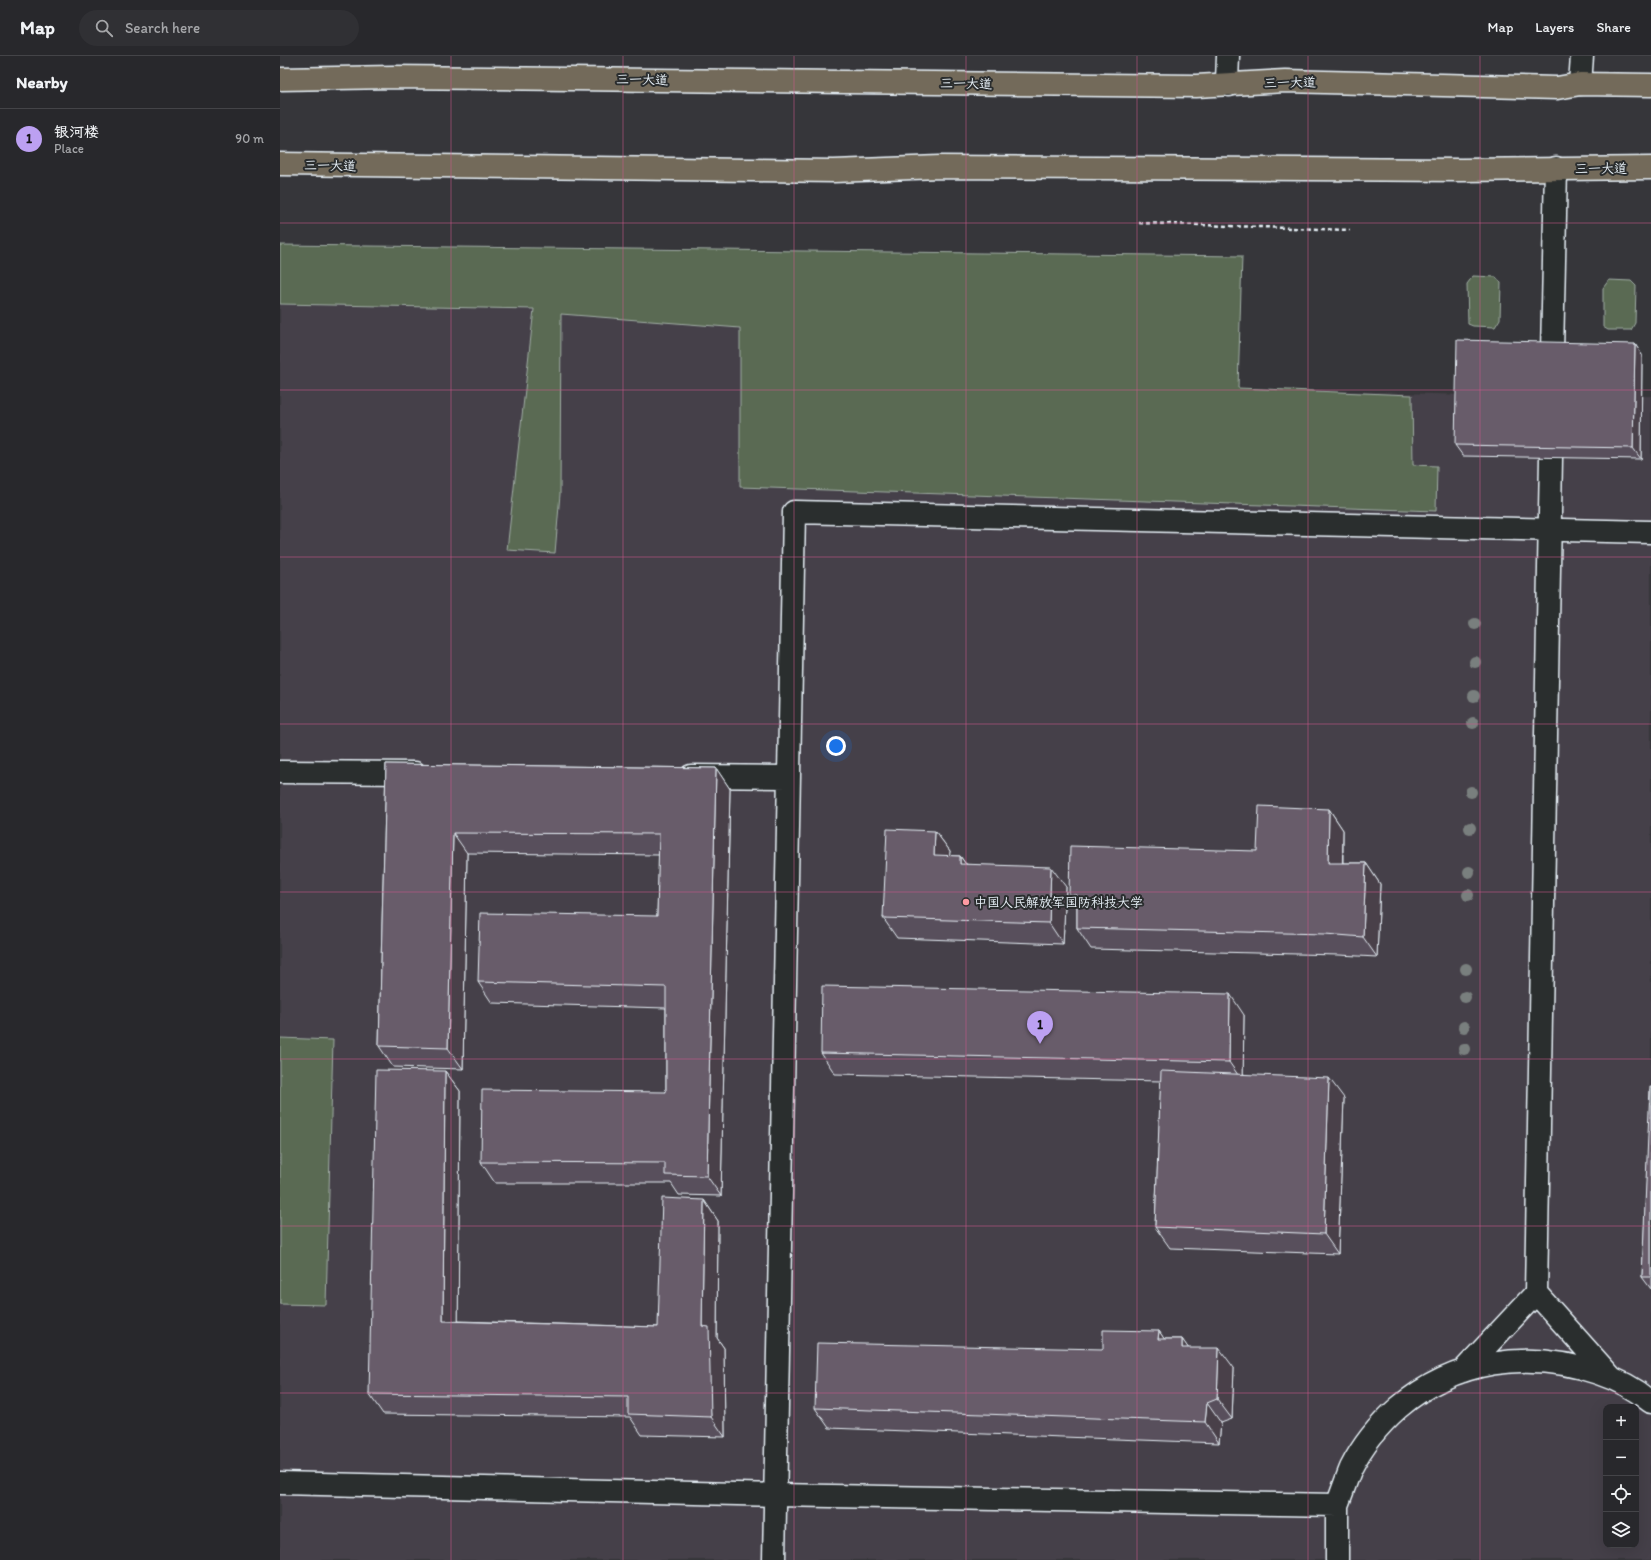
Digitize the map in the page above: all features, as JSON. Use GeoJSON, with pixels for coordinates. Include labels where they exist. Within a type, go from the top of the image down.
{"type":"FeatureCollection","features":[{"type":"Feature","properties":{"kind":"highway","name":"三一大道"},"geometry":{"type":"LineString","coordinates":[[280,79],[401,77],[1196,86],[1285,81],[1557,88],[1580,84],[1651,85]]}},
{"type":"Feature","properties":{"kind":"highway","name":"三一大道"},"geometry":{"type":"LineString","coordinates":[[280,164],[834,171],[939,167],[1453,170],[1651,168]]}},
{"type":"Feature","properties":{"kind":"street"},"geometry":{"type":"LineString","coordinates":[[1228,56],[1227,81],[1229,84]]}},
{"type":"Feature","properties":{"kind":"street"},"geometry":{"type":"LineString","coordinates":[[1580,84],[1582,56]]}},
{"type":"Feature","properties":{"kind":"street"},"geometry":{"type":"LineString","coordinates":[[280,169],[334,165]]}},
{"type":"Feature","properties":{"kind":"street"},"geometry":{"type":"LineString","coordinates":[[1552,353],[1556,168]]}},
{"type":"Feature","properties":{"kind":"street"},"geometry":{"type":"LineString","coordinates":[[1463,1371],[1536,1293],[1551,457]]}},
{"type":"Feature","properties":{"kind":"street"},"geometry":{"type":"LineString","coordinates":[[774,1560],[794,512],[1651,532]]}},
{"type":"Feature","properties":{"kind":"street"},"geometry":{"type":"LineString","coordinates":[[280,772],[434,773]]}},
{"type":"Feature","properties":{"kind":"street"},"geometry":{"type":"LineString","coordinates":[[671,776],[789,777]]}},
{"type":"Feature","properties":{"kind":"street"},"geometry":{"type":"LineString","coordinates":[[1536,1293],[1612,1378]]}},
{"type":"Feature","properties":{"kind":"street"},"geometry":{"type":"LineString","coordinates":[[1337,1560],[1337,1505],[1351,1468],[1372,1436],[1398,1408],[1429,1386],[1463,1371],[1500,1362],[1538,1360],[1576,1365],[1612,1378],[1651,1402]]}},
{"type":"Feature","properties":{"kind":"street"},"geometry":{"type":"LineString","coordinates":[[280,1483],[776,1495],[1337,1505]]}},
{"type":"Feature","properties":{"kind":"path"},"geometry":{"type":"LineString","coordinates":[[1139,223],[1350,230]]}},
{"type":"Feature","properties":{"kind":"shaded area","name":"中国人民解放军国防科技大学"},"geometry":{"type":"Polygon","coordinates":[[[280,245],[1242,256],[1238,388],[1464,395],[1465,351],[1642,355],[1642,396],[1651,396],[1651,1560],[280,1560],[280,245]]]}},
{"type":"Feature","properties":{"kind":"green space"},"geometry":{"type":"Polygon","coordinates":[[[280,245],[1242,256],[1238,388],[1412,395],[1413,465],[1437,466],[1436,511],[740,487],[740,328],[561,314],[560,494],[555,553],[507,550],[534,309],[280,304],[280,245]]]}},
{"type":"Feature","properties":{"kind":"green space"},"geometry":{"type":"Polygon","coordinates":[[[1473,276],[1496,277],[1501,283],[1500,319],[1495,327],[1473,326],[1468,324],[1467,284],[1473,276]]]}},
{"type":"Feature","properties":{"kind":"green space"},"geometry":{"type":"Polygon","coordinates":[[[1609,280],[1631,281],[1636,286],[1635,323],[1631,330],[1608,330],[1603,327],[1603,288],[1609,280]]]}},
{"type":"Feature","properties":{"kind":"green space"},"geometry":{"type":"Polygon","coordinates":[[[280,1038],[333,1040],[326,1305],[280,1304],[280,1038]]]}},
{"type":"Feature","properties":{"kind":"building"},"geometry":{"type":"Polygon","coordinates":[[[1457,340],[1635,344],[1633,448],[1455,445],[1457,340]]]}},
{"type":"Feature","properties":{"kind":"building"},"geometry":{"type":"Polygon","coordinates":[[[386,764],[716,768],[707,1176],[665,1175],[665,1163],[481,1162],[482,1090],[666,1092],[666,987],[478,982],[480,913],[657,916],[659,834],[453,833],[448,1048],[379,1046],[386,764]]]}},
{"type":"Feature","properties":{"kind":"building"},"geometry":{"type":"Polygon","coordinates":[[[1259,806],[1329,809],[1328,863],[1366,863],[1363,937],[1325,934],[1077,928],[1077,895],[1069,895],[1070,846],[1257,851],[1259,806]]]}},
{"type":"Feature","properties":{"kind":"building"},"geometry":{"type":"Polygon","coordinates":[[[887,829],[935,831],[934,855],[960,856],[960,864],[1051,867],[1049,923],[883,918],[887,829]]]}},
{"type":"Feature","properties":{"kind":"building"},"geometry":{"type":"Polygon","coordinates":[[[822,986],[1230,994],[1229,1062],[821,1053],[822,986]]]}},
{"type":"Feature","properties":{"kind":"building"},"geometry":{"type":"Polygon","coordinates":[[[376,1070],[445,1071],[443,1321],[658,1327],[662,1198],[704,1200],[702,1326],[709,1327],[711,1417],[628,1414],[628,1397],[369,1394],[376,1070]]]}},
{"type":"Feature","properties":{"kind":"building"},"geometry":{"type":"Polygon","coordinates":[[[1161,1071],[1329,1078],[1324,1234],[1155,1227],[1161,1071]]]}},
{"type":"Feature","properties":{"kind":"building"},"geometry":{"type":"Polygon","coordinates":[[[1650,1087],[1651,1277],[1642,1277],[1650,1087]]]}},
{"type":"Feature","properties":{"kind":"building"},"geometry":{"type":"Polygon","coordinates":[[[1103,1330],[1159,1331],[1158,1339],[1182,1339],[1182,1348],[1219,1348],[1217,1399],[1207,1403],[1205,1422],[815,1408],[817,1343],[1103,1349],[1103,1330]]]}},
{"type":"Feature","properties":{"kind":"place","name":"中国人民解放军国防科技大学"},"geometry":{"type":"Point","coordinates":[966,902]}},
{"type":"Feature","properties":{"kind":"place","name":"银河楼"},"geometry":{"type":"Point","coordinates":[1040,1044]}}]}
